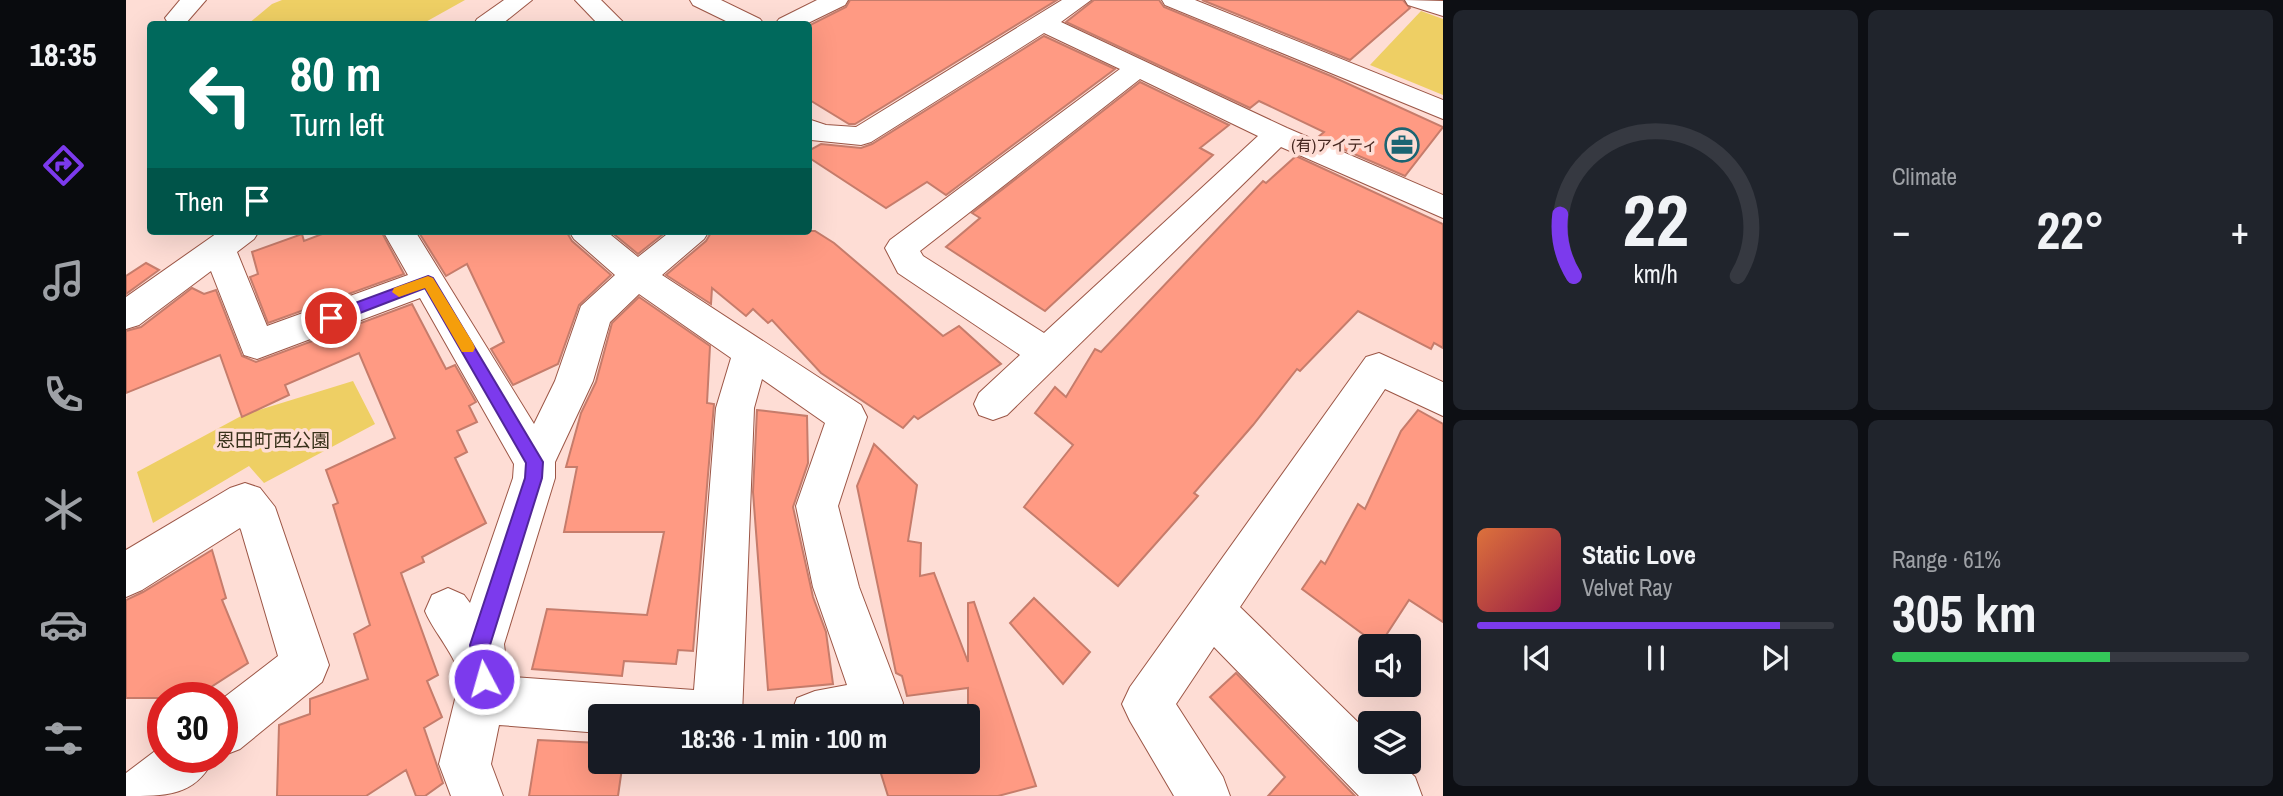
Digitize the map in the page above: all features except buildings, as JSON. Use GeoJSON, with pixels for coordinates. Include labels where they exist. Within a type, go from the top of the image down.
{"type":"FeatureCollection","features":[{"type":"Feature","properties":{"kind":"street"},"geometry":{"type":"LineString","coordinates":[[490,21],[520,0]]}},
{"type":"Feature","properties":{"kind":"street"},"geometry":{"type":"LineString","coordinates":[[587,0],[609,21]]}},
{"type":"Feature","properties":{"kind":"street"},"geometry":{"type":"LineString","coordinates":[[702,0],[745,21]]}},
{"type":"Feature","properties":{"kind":"street"},"geometry":{"type":"LineString","coordinates":[[794,21],[836,0]]}},
{"type":"Feature","properties":{"kind":"street"},"geometry":{"type":"LineString","coordinates":[[812,130],[821,134],[861,136],[1079,0]]}},
{"type":"Feature","properties":{"kind":"street"},"geometry":{"type":"LineString","coordinates":[[1174,0],[1443,110]]}},
{"type":"Feature","properties":{"kind":"street"},"geometry":{"type":"LineString","coordinates":[[1417,0],[1443,9]]}},
{"type":"Feature","properties":{"kind":"street"},"geometry":{"type":"LineString","coordinates":[[1044,23],[1277,134],[1443,207]]}},
{"type":"Feature","properties":{"kind":"street"},"geometry":{"type":"LineString","coordinates":[[1046,353],[909,264],[902,248],[1138,69]]}},
{"type":"Feature","properties":{"kind":"street"},"geometry":{"type":"LineString","coordinates":[[993,404],[1277,134]]}},
{"type":"Feature","properties":{"kind":"street"},"geometry":{"type":"LineString","coordinates":[[401,235],[535,462]]}},
{"type":"Feature","properties":{"kind":"street"},"geometry":{"type":"LineString","coordinates":[[590,235],[638,276],[847,417],[817,506],[836,587],[878,703],[873,704]]}},
{"type":"Feature","properties":{"kind":"street"},"geometry":{"type":"LineString","coordinates":[[477,796],[465,764],[483,670],[480,645],[534,478],[535,462],[574,381],[594,316],[612,297],[688,235]]}},
{"type":"Feature","properties":{"kind":"street"},"geometry":{"type":"LineString","coordinates":[[126,315],[231,241],[257,345],[428,281]]}},
{"type":"Feature","properties":{"kind":"street"},"geometry":{"type":"LineString","coordinates":[[717,704],[735,408],[751,351]]}},
{"type":"Feature","properties":{"kind":"street"},"geometry":{"type":"LineString","coordinates":[[1204,796],[1147,704],[1379,368],[1443,400]]}},
{"type":"Feature","properties":{"kind":"street"},"geometry":{"type":"LineString","coordinates":[[126,575],[245,502],[260,521],[305,665],[238,718]]}},
{"type":"Feature","properties":{"kind":"street"},"geometry":{"type":"LineString","coordinates":[[448,611],[501,701],[588,707]]}},
{"type":"Feature","properties":{"kind":"street"},"geometry":{"type":"LineString","coordinates":[[1210,611],[1396,796]]}},
{"type":"Feature","properties":{"kind":"street"},"geometry":{"type":"LineString","coordinates":[[139,796],[169,773]]}},
{"type":"Feature","properties":{"kind":"green space"},"geometry":{"type":"Polygon","coordinates":[[[282,0],[465,0],[427,21],[252,21],[272,4],[282,0]]]}},
{"type":"Feature","properties":{"kind":"green space"},"geometry":{"type":"Polygon","coordinates":[[[1421,11],[1443,19],[1443,95],[1370,65],[1421,11]]]}},
{"type":"Feature","properties":{"kind":"green space","name":"恩田町西公園"},"geometry":{"type":"Polygon","coordinates":[[[353,381],[375,424],[264,483],[249,466],[153,523],[137,472],[243,415],[353,381]]]}},
{"type":"Feature","properties":{"kind":"slow traffic"},"geometry":{"type":"LineString","coordinates":[[399,292],[428,281],[467,348]]}},
{"type":"Feature","properties":{"kind":"place","name":"(有)アイティ"},"geometry":{"type":"Point","coordinates":[1402,145]}},
{"type":"Feature","properties":{"kind":"route"},"geometry":{"type":"LineString","coordinates":[[331,318],[428,281],[535,462],[534,478],[480,645],[484,679]]}}]}
